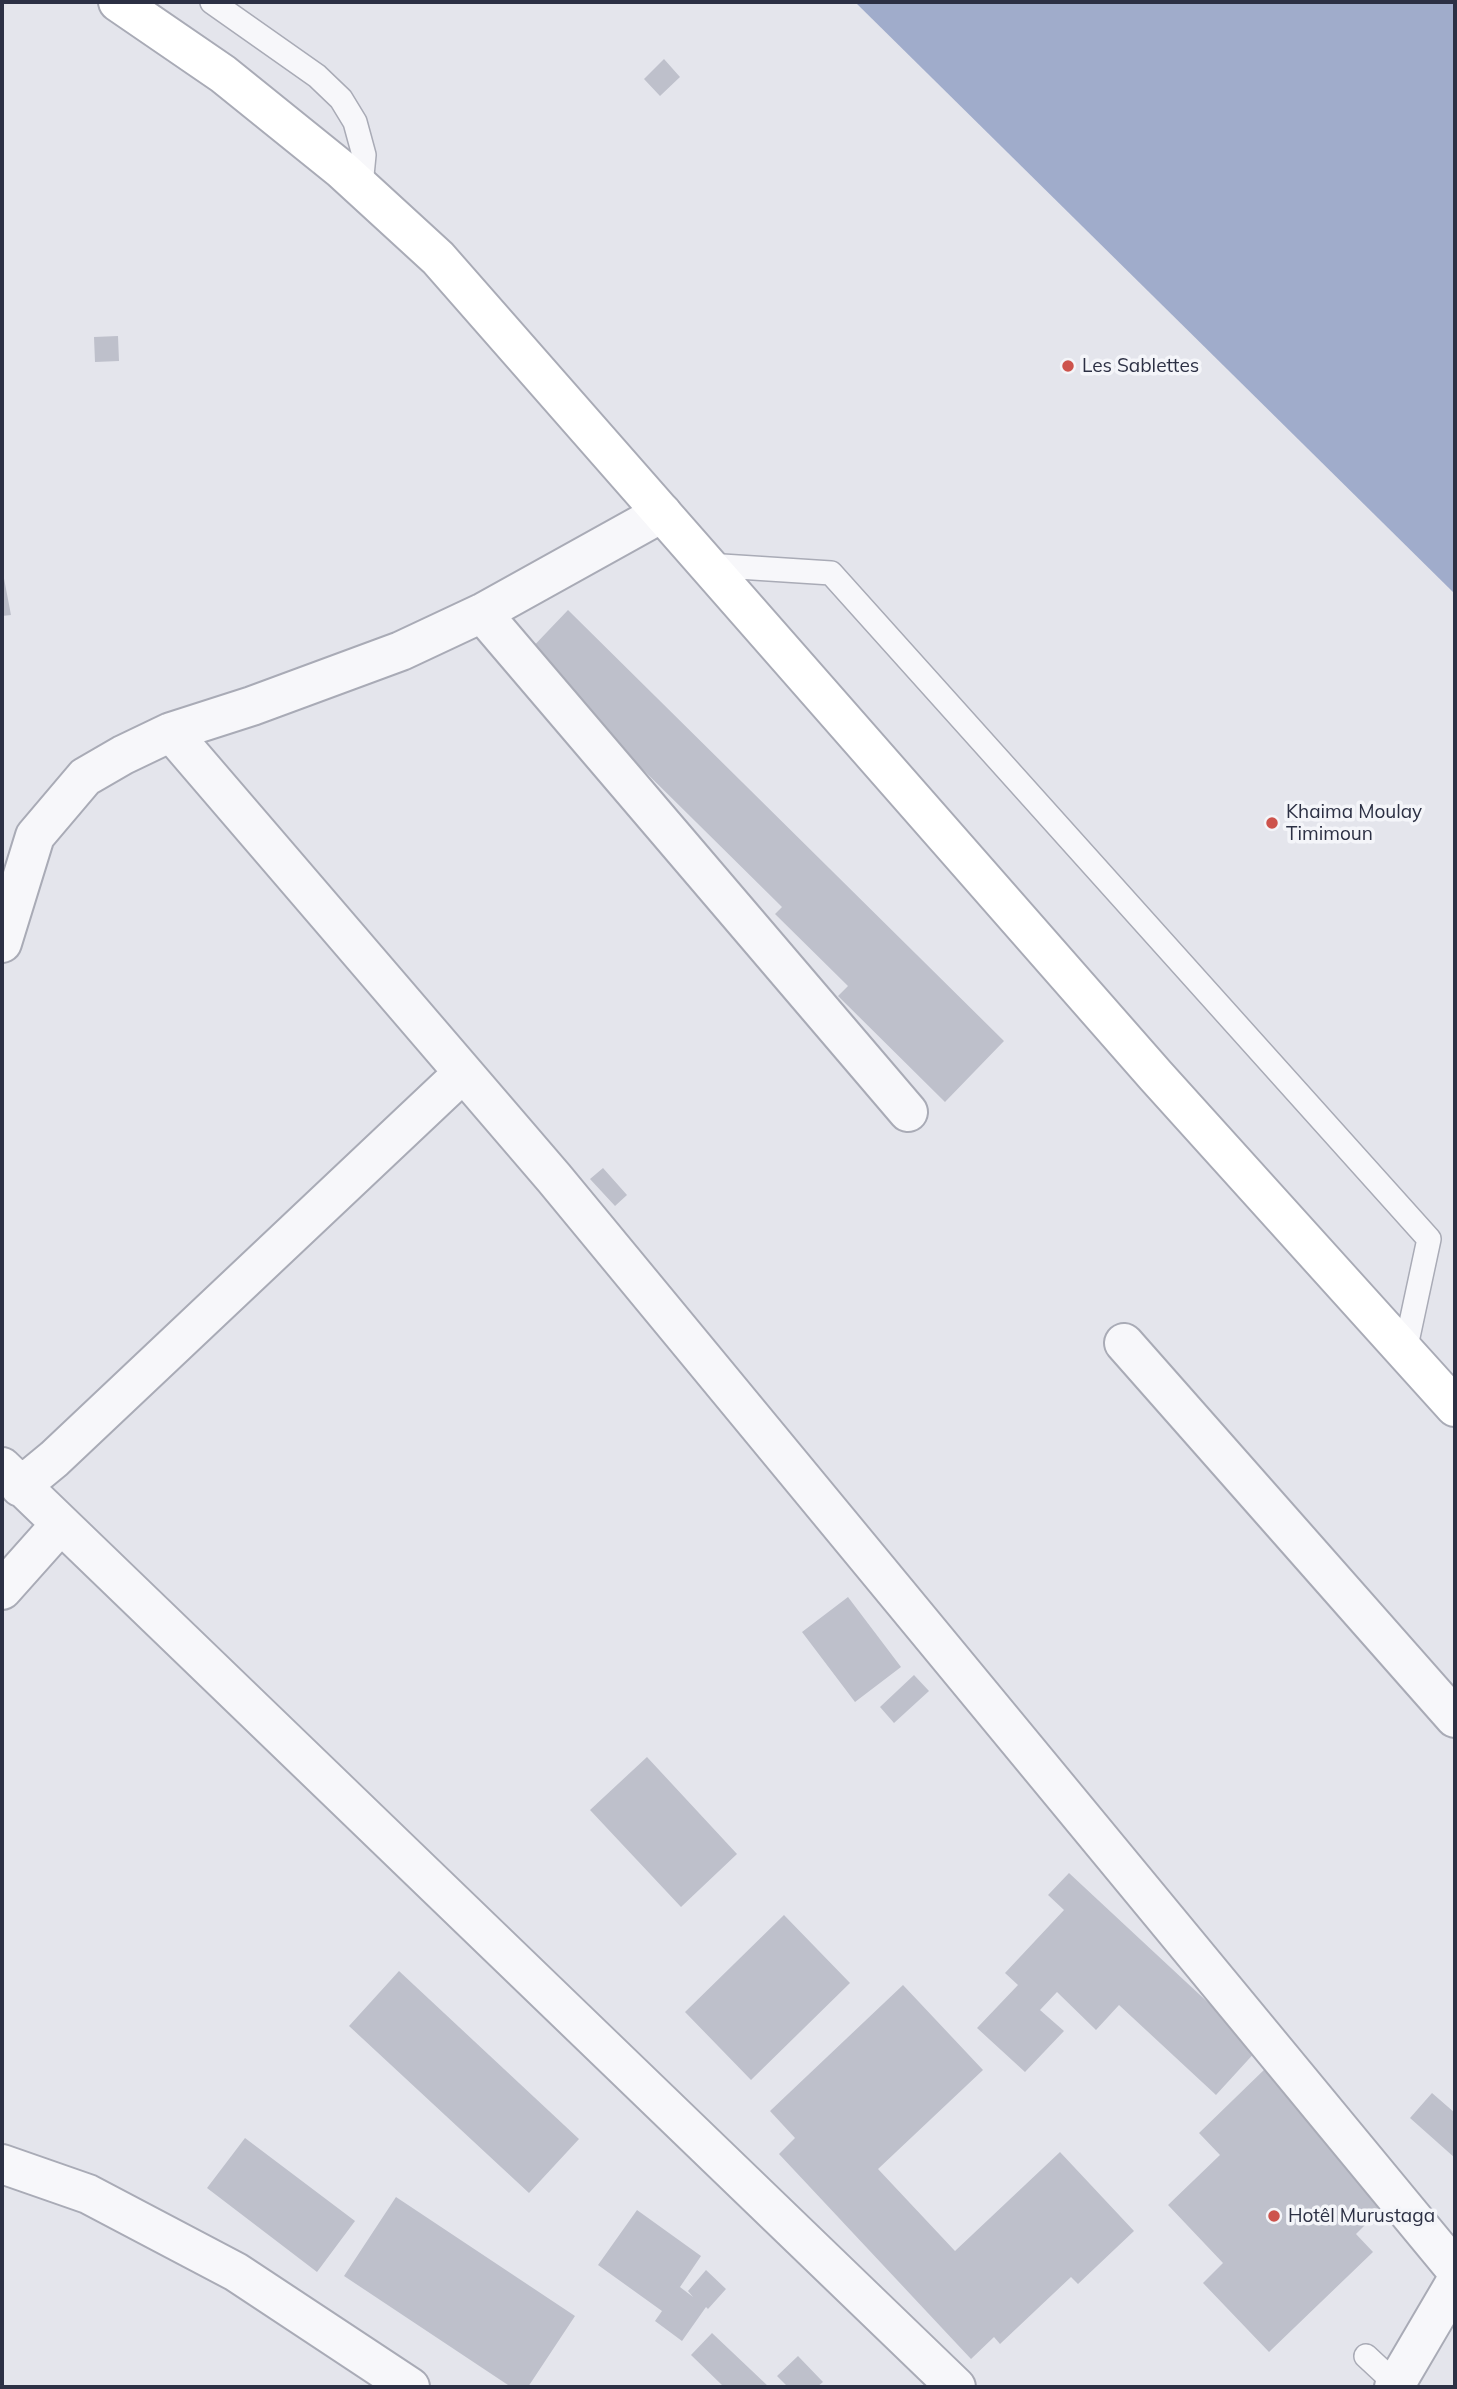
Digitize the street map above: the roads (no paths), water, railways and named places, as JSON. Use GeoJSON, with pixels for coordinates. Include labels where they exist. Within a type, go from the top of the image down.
{"type":"FeatureCollection","features":[{"type":"Feature","properties":{"kind":"main road"},"geometry":{"type":"LineString","coordinates":[[118,2],[223,74],[360,186],[438,258],[1156,1076],[1455,1407]]}},
{"type":"Feature","properties":{"kind":"street"},"geometry":{"type":"LineString","coordinates":[[2,943],[35,836],[85,777],[172,732],[252,706],[401,651],[482,613],[662,513]]}},
{"type":"Feature","properties":{"kind":"street"},"geometry":{"type":"LineString","coordinates":[[482,613],[908,1112]]}},
{"type":"Feature","properties":{"kind":"street"},"geometry":{"type":"LineString","coordinates":[[172,732],[554,1178],[1455,2270]]}},
{"type":"Feature","properties":{"kind":"street"},"geometry":{"type":"LineString","coordinates":[[463,1073],[54,1459],[11,1477],[956,2387]]}},
{"type":"Feature","properties":{"kind":"street"},"geometry":{"type":"LineString","coordinates":[[1124,1343],[1455,1718]]}},
{"type":"Feature","properties":{"kind":"street"},"geometry":{"type":"LineString","coordinates":[[2,1590],[60,1525]]}},
{"type":"Feature","properties":{"kind":"street"},"geometry":{"type":"LineString","coordinates":[[2,2164],[88,2194],[236,2272],[410,2387]]}},
{"type":"Feature","properties":{"kind":"street"},"geometry":{"type":"LineString","coordinates":[[1395,2386],[1455,2283]]}},
{"type":"Feature","properties":{"kind":"lane"},"geometry":{"type":"LineString","coordinates":[[212,2],[317,76],[341,99],[355,122],[364,155],[360,186]]}},
{"type":"Feature","properties":{"kind":"lane"},"geometry":{"type":"LineString","coordinates":[[707,565],[831,573],[1429,1239],[1405,1351]]}},
{"type":"Feature","properties":{"kind":"lane"},"geometry":{"type":"LineString","coordinates":[[1366,2356],[1395,2386]]}},
{"type":"Feature","properties":{"kind":"water"},"geometry":{"type":"Polygon","coordinates":[[[855,2],[1455,2],[1455,594],[855,2]]]}},
{"type":"Feature","properties":{"kind":"place","name":"Les Sablettes"},"geometry":{"type":"Point","coordinates":[1068,366]}},
{"type":"Feature","properties":{"kind":"place","name":"Khaima Moulay Timimoun"},"geometry":{"type":"Point","coordinates":[1272,823]}},
{"type":"Feature","properties":{"kind":"place","name":"Hotêl Murustaga"},"geometry":{"type":"Point","coordinates":[1274,2216]}}]}
